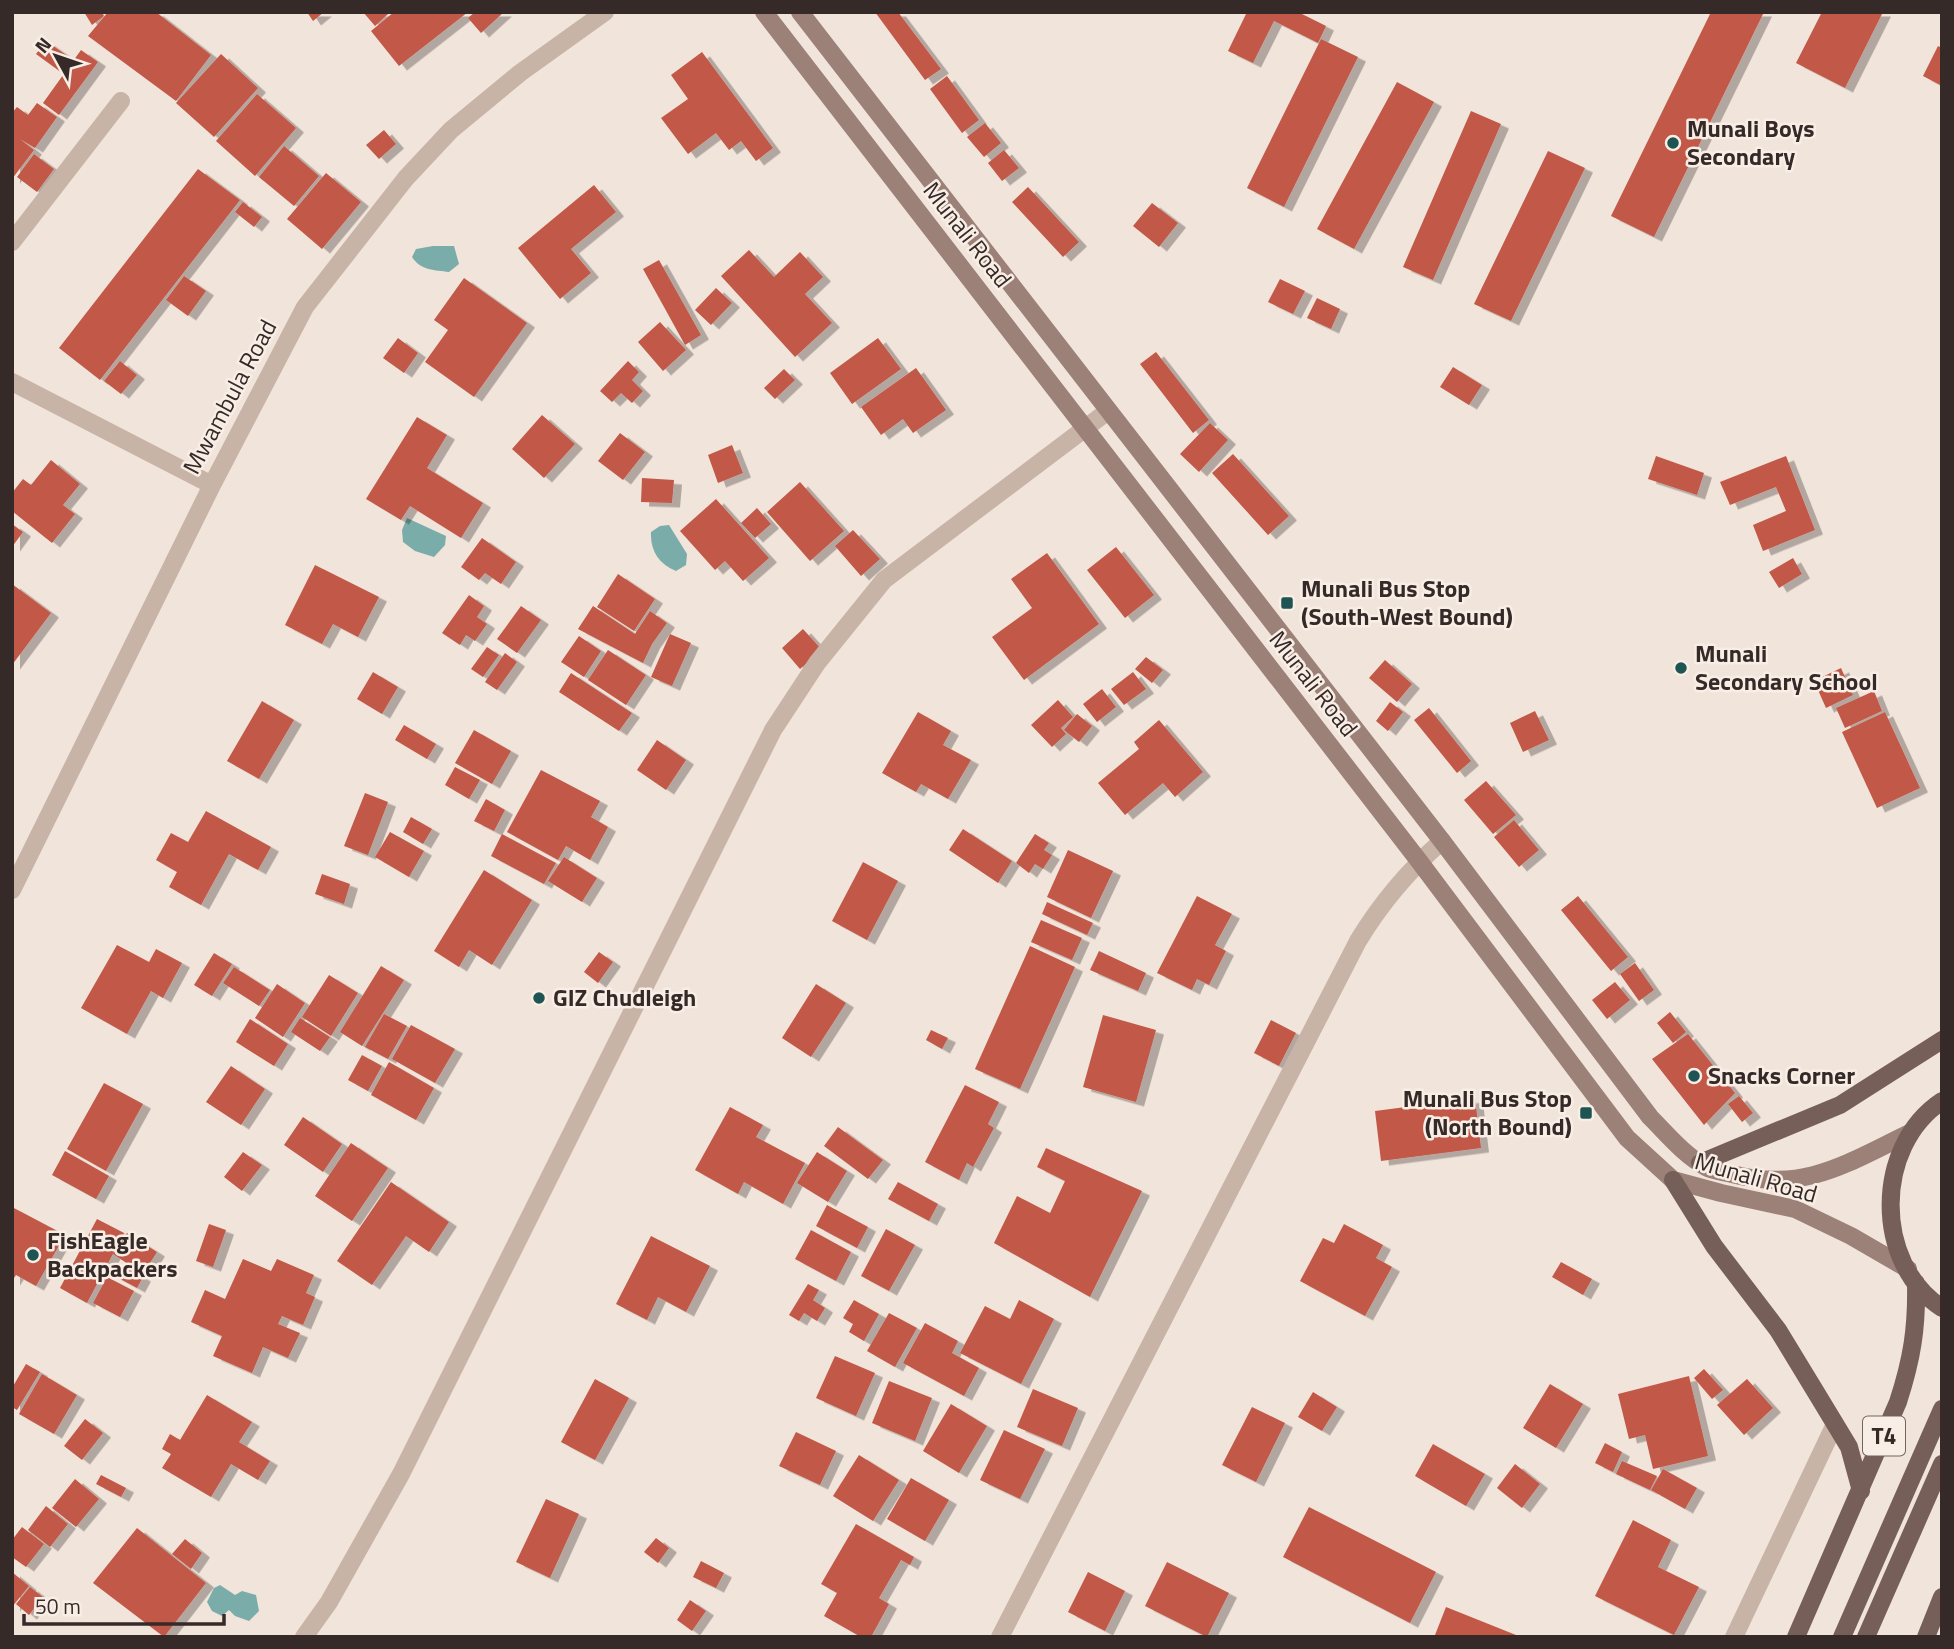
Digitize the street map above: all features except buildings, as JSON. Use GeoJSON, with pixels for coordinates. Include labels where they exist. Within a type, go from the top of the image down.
{"type":"FeatureCollection","features":[{"type":"Feature","properties":{"kind":"main road","name":"Munali Road"},"geometry":{"type":"LineString","coordinates":[[764,12],[1419,861],[1627,1138],[1667,1175],[1721,1194],[1795,1209],[1852,1236],[1912,1276]]}},
{"type":"Feature","properties":{"kind":"main road","name":"Munali Road"},"geometry":{"type":"LineString","coordinates":[[800,12],[1442,841],[1650,1116],[1684,1150],[1707,1168],[1754,1180],[1801,1180],[1910,1133]]}},
{"type":"Feature","properties":{"kind":"main road"},"geometry":{"type":"LineString","coordinates":[[1700,1163],[1840,1105],[1942,1040]]}},
{"type":"Feature","properties":{"kind":"main road"},"geometry":{"type":"LineString","coordinates":[[1942,1101],[1932,1108],[1910,1133],[1897,1158],[1891,1186],[1897,1245],[1912,1276],[1942,1308]]}},
{"type":"Feature","properties":{"kind":"main road"},"geometry":{"type":"LineString","coordinates":[[1667,1175],[1714,1246],[1778,1330],[1849,1447],[1861,1491]]}},
{"type":"Feature","properties":{"kind":"main road","name":"T4"},"geometry":{"type":"LineString","coordinates":[[1796,1637],[1861,1491],[1898,1402],[1911,1362],[1917,1319],[1912,1276]]}},
{"type":"Feature","properties":{"kind":"main road","name":"T4"},"geometry":{"type":"LineString","coordinates":[[1842,1637],[1942,1409]]}},
{"type":"Feature","properties":{"kind":"main road"},"geometry":{"type":"LineString","coordinates":[[1866,1637],[1942,1464]]}},
{"type":"Feature","properties":{"kind":"main road"},"geometry":{"type":"LineString","coordinates":[[1926,1637],[1942,1597]]}},
{"type":"Feature","properties":{"kind":"street","name":"Mwambula Road"},"geometry":{"type":"LineString","coordinates":[[12,890],[212,485],[305,307],[406,178],[451,130],[520,73],[605,12]]}},
{"type":"Feature","properties":{"kind":"street"},"geometry":{"type":"LineString","coordinates":[[12,243],[121,101]]}},
{"type":"Feature","properties":{"kind":"street"},"geometry":{"type":"LineString","coordinates":[[12,382],[212,485]]}},
{"type":"Feature","properties":{"kind":"street"},"geometry":{"type":"LineString","coordinates":[[304,1637],[329,1602],[401,1474],[773,730],[817,663],[884,580],[1108,411]]}},
{"type":"Feature","properties":{"kind":"street"},"geometry":{"type":"LineString","coordinates":[[1000,1637],[1358,941],[1376,911],[1419,861],[1442,841]]}},
{"type":"Feature","properties":{"kind":"street"},"geometry":{"type":"LineString","coordinates":[[1734,1637],[1835,1424]]}},
{"type":"Feature","properties":{"kind":"water"},"geometry":{"type":"Polygon","coordinates":[[[454,246],[459,264],[449,272],[434,270],[420,265],[412,257],[416,249],[454,246]]]}},
{"type":"Feature","properties":{"kind":"water"},"geometry":{"type":"Polygon","coordinates":[[[407,518],[446,536],[445,545],[434,557],[415,551],[403,542],[402,530],[407,518]]]}},
{"type":"Feature","properties":{"kind":"water"},"geometry":{"type":"Polygon","coordinates":[[[669,525],[687,554],[686,565],[676,571],[665,565],[657,556],[651,539],[651,532],[660,526],[669,525]]]}},
{"type":"Feature","properties":{"kind":"water"},"geometry":{"type":"Polygon","coordinates":[[[220,1585],[235,1595],[242,1591],[256,1595],[259,1611],[249,1621],[235,1616],[229,1610],[222,1616],[212,1611],[207,1602],[214,1588],[220,1585]]]}},
{"type":"Feature","properties":{"kind":"place","name":"Munali Boys Secondary"},"geometry":{"type":"Point","coordinates":[1673,143]}},
{"type":"Feature","properties":{"kind":"place","name":"Munali Bus Stop (South-West Bound)"},"geometry":{"type":"Point","coordinates":[1287,603]}},
{"type":"Feature","properties":{"kind":"place","name":"Munali Secondary School"},"geometry":{"type":"Point","coordinates":[1681,668]}},
{"type":"Feature","properties":{"kind":"place","name":"GIZ Chudleigh"},"geometry":{"type":"Point","coordinates":[539,998]}},
{"type":"Feature","properties":{"kind":"place","name":"Snacks Corner"},"geometry":{"type":"Point","coordinates":[1694,1076]}},
{"type":"Feature","properties":{"kind":"place","name":"Munali Bus Stop (North Bound)"},"geometry":{"type":"Point","coordinates":[1586,1113]}},
{"type":"Feature","properties":{"kind":"place","name":"FishEagle Backpackers"},"geometry":{"type":"Point","coordinates":[33,1255]}}]}
